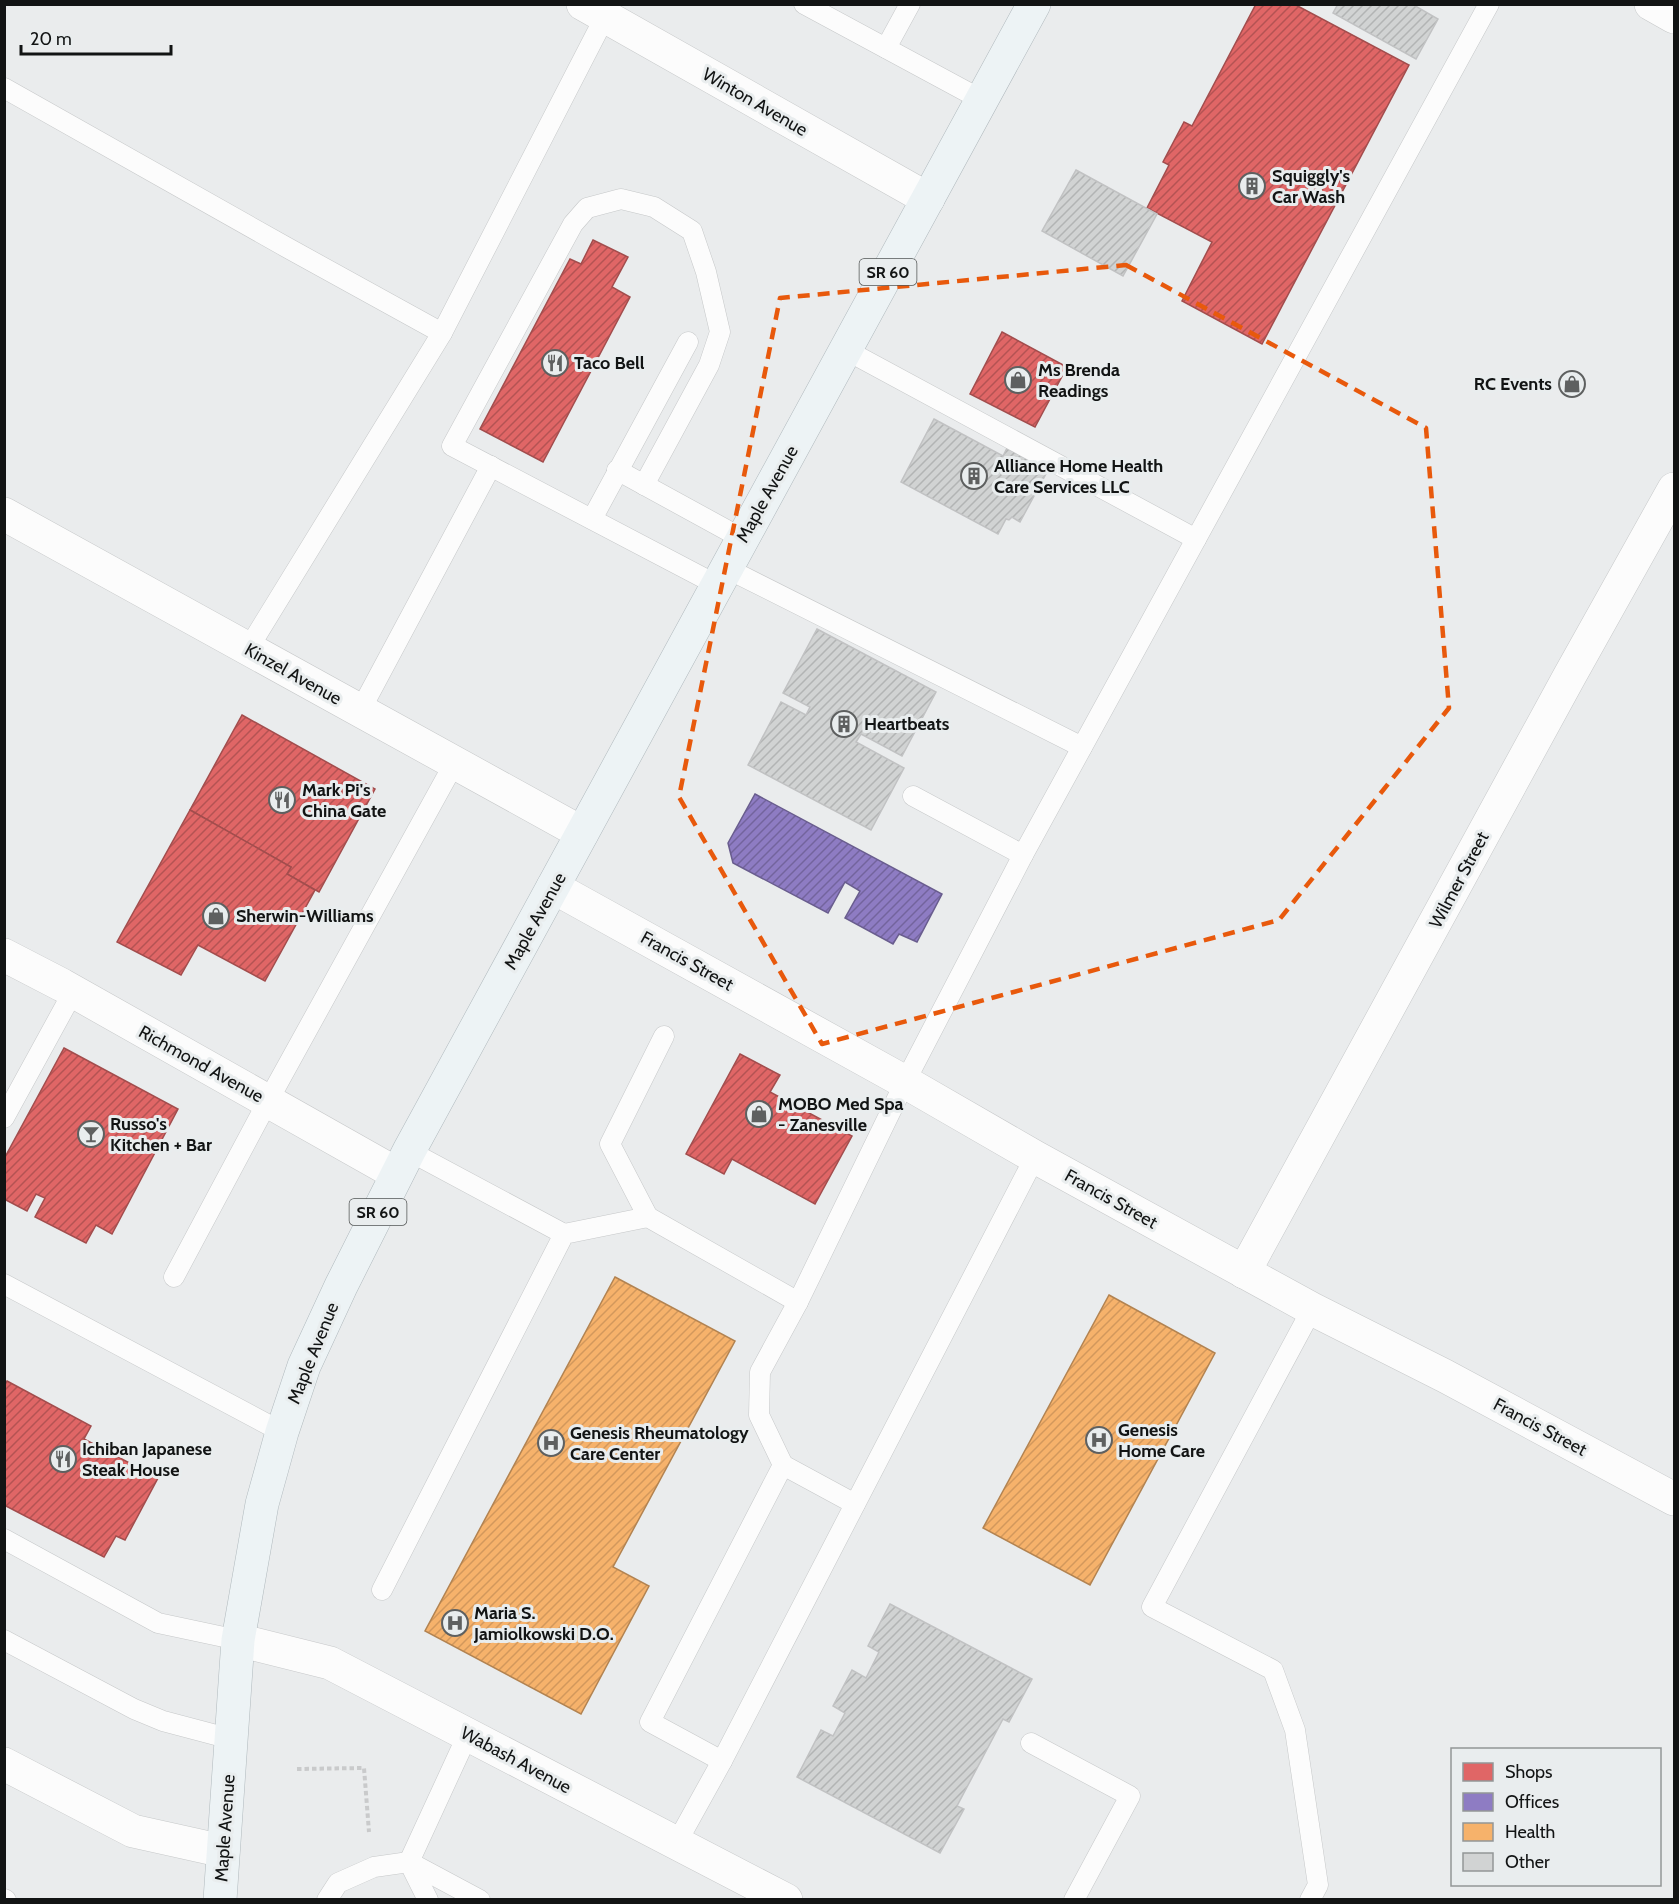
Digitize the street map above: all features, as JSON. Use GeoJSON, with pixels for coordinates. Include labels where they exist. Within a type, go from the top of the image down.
{"type":"FeatureCollection","features":[{"type":"Feature","properties":{"kind":"main road","name":"Maple Avenue"},"geometry":{"type":"LineString","coordinates":[[220,1899],[238,1640],[262,1504],[282,1432],[304,1366],[340,1286],[403,1163],[1034,4]]}},
{"type":"Feature","properties":{"kind":"street"},"geometry":{"type":"LineString","coordinates":[[1651,4],[1674,17]]}},
{"type":"Feature","properties":{"kind":"street","name":"Winton Avenue"},"geometry":{"type":"LineString","coordinates":[[600,8],[928,199]]}},
{"type":"Feature","properties":{"kind":"street","name":"Wilmer Street"},"geometry":{"type":"LineString","coordinates":[[1244,1272],[1429,937],[1579,658],[1674,489]]}},
{"type":"Feature","properties":{"kind":"street","name":"Kinzel Avenue"},"geometry":{"type":"LineString","coordinates":[[4,514],[582,833]]}},
{"type":"Feature","properties":{"kind":"street","name":"Francis Street"},"geometry":{"type":"LineString","coordinates":[[553,887],[1244,1272],[1445,1376],[1674,1499]]}},
{"type":"Feature","properties":{"kind":"street","name":"Richmond Avenue"},"geometry":{"type":"LineString","coordinates":[[4,955],[268,1101],[403,1163]]}},
{"type":"Feature","properties":{"kind":"street","name":"Wabash Avenue"},"geometry":{"type":"LineString","coordinates":[[238,1640],[330,1663],[786,1899]]}},
{"type":"Feature","properties":{"kind":"street"},"geometry":{"type":"LineString","coordinates":[[4,1764],[133,1831],[223,1851]]}},
{"type":"Feature","properties":{"kind":"lane"},"geometry":{"type":"LineString","coordinates":[[804,4],[982,99]]}},
{"type":"Feature","properties":{"kind":"lane"},"geometry":{"type":"LineString","coordinates":[[886,48],[910,4]]}},
{"type":"Feature","properties":{"kind":"lane"},"geometry":{"type":"LineString","coordinates":[[855,1504],[783,1465],[759,1415],[760,1372],[798,1302],[905,1082],[1023,855],[1489,4]]}},
{"type":"Feature","properties":{"kind":"lane"},"geometry":{"type":"LineString","coordinates":[[248,649],[442,333],[600,8]]}},
{"type":"Feature","properties":{"kind":"lane"},"geometry":{"type":"LineString","coordinates":[[4,88],[286,248],[442,333]]}},
{"type":"Feature","properties":{"kind":"lane"},"geometry":{"type":"LineString","coordinates":[[644,485],[709,365],[720,332],[706,272],[692,231],[654,207],[621,198],[587,208],[573,224],[452,446],[592,519],[722,576],[1082,747]]}},
{"type":"Feature","properties":{"kind":"lane"},"geometry":{"type":"LineString","coordinates":[[592,519],[688,342]]}},
{"type":"Feature","properties":{"kind":"lane"},"geometry":{"type":"LineString","coordinates":[[846,350],[1196,538]]}},
{"type":"Feature","properties":{"kind":"lane"},"geometry":{"type":"LineString","coordinates":[[360,711],[491,466]]}},
{"type":"Feature","properties":{"kind":"lane"},"geometry":{"type":"LineString","coordinates":[[617,470],[743,539]]}},
{"type":"Feature","properties":{"kind":"lane"},"geometry":{"type":"LineString","coordinates":[[174,1277],[455,762]]}},
{"type":"Feature","properties":{"kind":"lane"},"geometry":{"type":"LineString","coordinates":[[913,796],[1023,855]]}},
{"type":"Feature","properties":{"kind":"lane"},"geometry":{"type":"LineString","coordinates":[[4,1118],[74,992]]}},
{"type":"Feature","properties":{"kind":"lane"},"geometry":{"type":"LineString","coordinates":[[664,1036],[610,1144],[648,1217],[798,1302]]}},
{"type":"Feature","properties":{"kind":"lane"},"geometry":{"type":"LineString","coordinates":[[676,1844],[722,1761],[1035,1157]]}},
{"type":"Feature","properties":{"kind":"lane"},"geometry":{"type":"LineString","coordinates":[[403,1163],[564,1234],[648,1217]]}},
{"type":"Feature","properties":{"kind":"lane"},"geometry":{"type":"LineString","coordinates":[[382,1590],[564,1234]]}},
{"type":"Feature","properties":{"kind":"lane"},"geometry":{"type":"LineString","coordinates":[[4,1284],[282,1432]]}},
{"type":"Feature","properties":{"kind":"lane"},"geometry":{"type":"LineString","coordinates":[[1310,1899],[1318,1885],[1295,1730],[1273,1670],[1152,1607],[1312,1309]]}},
{"type":"Feature","properties":{"kind":"lane"},"geometry":{"type":"LineString","coordinates":[[722,1761],[650,1722],[783,1465]]}},
{"type":"Feature","properties":{"kind":"lane"},"geometry":{"type":"LineString","coordinates":[[4,1539],[158,1623],[238,1640]]}},
{"type":"Feature","properties":{"kind":"lane"},"geometry":{"type":"LineString","coordinates":[[4,1640],[134,1709],[163,1721],[231,1739]]}},
{"type":"Feature","properties":{"kind":"lane"},"geometry":{"type":"LineString","coordinates":[[409,1862],[468,1734]]}},
{"type":"Feature","properties":{"kind":"lane"},"geometry":{"type":"LineString","coordinates":[[1031,1743],[1130,1796],[1074,1899]]}},
{"type":"Feature","properties":{"kind":"lane"},"geometry":{"type":"LineString","coordinates":[[409,1862],[428,1899]]}},
{"type":"Feature","properties":{"kind":"lane"},"geometry":{"type":"LineString","coordinates":[[327,1899],[338,1883],[374,1867],[409,1862],[480,1899]]}},
{"type":"Feature","properties":{"kind":"path"},"geometry":{"type":"LineString","coordinates":[[297,1769],[364,1768],[369,1837]]}},
{"type":"Feature","properties":{"kind":"highlighted area"},"geometry":{"type":"Polygon","coordinates":[[[1126,265],[1426,428],[1449,708],[1279,920],[822,1044],[679,797],[780,298],[1126,265]]]}},
{"type":"Feature","properties":{"kind":"building: Shops","name":"Squiggly's Car Wash"},"geometry":{"type":"Polygon","coordinates":[[[1256,4],[1294,4],[1409,65],[1262,344],[1182,301],[1212,242],[1147,208],[1169,165],[1163,162],[1184,122],[1192,126],[1256,4]]]}},
{"type":"Feature","properties":{"kind":"building: Shops","name":"Taco Bell"},"geometry":{"type":"Polygon","coordinates":[[[593,240],[628,257],[612,287],[630,297],[543,462],[480,429],[570,259],[581,264],[593,240]]]}},
{"type":"Feature","properties":{"kind":"building: Shops","name":"Ms Brenda Readings"},"geometry":{"type":"Polygon","coordinates":[[[1002,332],[1067,367],[1035,427],[970,394],[1002,332]]]}},
{"type":"Feature","properties":{"kind":"building: Shops","name":"Mark Pi's China Gate"},"geometry":{"type":"Polygon","coordinates":[[[242,715],[375,789],[319,892],[287,874],[291,867],[190,810],[242,715]]]}},
{"type":"Feature","properties":{"kind":"building: Shops","name":"Sherwin-Williams"},"geometry":{"type":"Polygon","coordinates":[[[190,810],[291,867],[287,874],[315,890],[265,981],[198,945],[181,975],[117,942],[190,810]]]}},
{"type":"Feature","properties":{"kind":"building: Shops","name":"Russo's Kitchen + Bar"},"geometry":{"type":"Polygon","coordinates":[[[64,1048],[178,1109],[112,1234],[96,1225],[86,1243],[35,1217],[45,1198],[36,1194],[27,1211],[4,1199],[4,1159],[64,1048]]]}},
{"type":"Feature","properties":{"kind":"building: Shops","name":"MOBO Med Spa - Zanesville"},"geometry":{"type":"Polygon","coordinates":[[[740,1054],[780,1075],[770,1092],[852,1136],[815,1204],[732,1159],[724,1174],[686,1154],[740,1054]]]}},
{"type":"Feature","properties":{"kind":"building: Shops","name":"Ichiban Japanese Steak House"},"geometry":{"type":"Polygon","coordinates":[[[7,1381],[91,1426],[84,1439],[158,1478],[125,1540],[116,1536],[104,1557],[4,1505],[4,1386],[7,1381]]]}},
{"type":"Feature","properties":{"kind":"building: Offices"},"geometry":{"type":"Polygon","coordinates":[[[755,794],[942,894],[917,942],[899,934],[893,944],[845,918],[860,891],[845,882],[828,913],[733,863],[728,843],[755,794]]]}},
{"type":"Feature","properties":{"kind":"building: Health"},"geometry":{"type":"Polygon","coordinates":[[[615,1277],[735,1341],[613,1567],[649,1586],[581,1714],[425,1631],[615,1277]]]}},
{"type":"Feature","properties":{"kind":"building: Health","name":"Genesis Home Care"},"geometry":{"type":"Polygon","coordinates":[[[1109,1295],[1215,1353],[1090,1585],[983,1528],[1109,1295]]]}},
{"type":"Feature","properties":{"kind":"building: Other"},"geometry":{"type":"Polygon","coordinates":[[[1338,4],[1412,4],[1438,19],[1416,59],[1333,13],[1338,4]]]}},
{"type":"Feature","properties":{"kind":"building: Other"},"geometry":{"type":"Polygon","coordinates":[[[1076,170],[1157,214],[1123,276],[1042,231],[1076,170]]]}},
{"type":"Feature","properties":{"kind":"building: Other","name":"Alliance Home Health Care Services LLC"},"geometry":{"type":"Polygon","coordinates":[[[934,419],[1003,456],[1007,448],[1048,470],[1020,522],[1012,517],[1009,520],[1006,519],[998,534],[901,482],[934,419]]]}},
{"type":"Feature","properties":{"kind":"building: Other","name":"Heartbeats"},"geometry":{"type":"Polygon","coordinates":[[[817,629],[936,692],[902,756],[861,734],[856,742],[904,768],[871,830],[748,765],[781,702],[806,715],[810,707],[783,693],[817,629]]]}},
{"type":"Feature","properties":{"kind":"building: Other"},"geometry":{"type":"Polygon","coordinates":[[[890,1604],[1032,1679],[1009,1722],[1003,1719],[957,1806],[964,1809],[940,1853],[797,1777],[821,1730],[833,1736],[845,1713],[833,1706],[852,1670],[866,1678],[879,1652],[868,1646],[890,1604]]]}},
{"type":"Feature","properties":{"kind":"place","name":"Squiggly's Car Wash"},"geometry":{"type":"Point","coordinates":[1252,186]}},
{"type":"Feature","properties":{"kind":"place","name":"Taco Bell"},"geometry":{"type":"Point","coordinates":[555,363]}},
{"type":"Feature","properties":{"kind":"place","name":"Ms Brenda Readings"},"geometry":{"type":"Point","coordinates":[1018,380]}},
{"type":"Feature","properties":{"kind":"place","name":"RC Events"},"geometry":{"type":"Point","coordinates":[1572,384]}},
{"type":"Feature","properties":{"kind":"place","name":"Alliance Home Health Care Services LLC"},"geometry":{"type":"Point","coordinates":[974,476]}},
{"type":"Feature","properties":{"kind":"place","name":"Heartbeats"},"geometry":{"type":"Point","coordinates":[844,724]}},
{"type":"Feature","properties":{"kind":"place","name":"Mark Pi's China Gate"},"geometry":{"type":"Point","coordinates":[282,800]}},
{"type":"Feature","properties":{"kind":"place","name":"Sherwin-Williams"},"geometry":{"type":"Point","coordinates":[216,916]}},
{"type":"Feature","properties":{"kind":"place","name":"MOBO Med Spa - Zanesville"},"geometry":{"type":"Point","coordinates":[759,1114]}},
{"type":"Feature","properties":{"kind":"place","name":"Russo's Kitchen + Bar"},"geometry":{"type":"Point","coordinates":[91,1134]}},
{"type":"Feature","properties":{"kind":"place","name":"Genesis Home Care"},"geometry":{"type":"Point","coordinates":[1099,1440]}},
{"type":"Feature","properties":{"kind":"place","name":"Genesis Rheumatology Care Center"},"geometry":{"type":"Point","coordinates":[551,1443]}},
{"type":"Feature","properties":{"kind":"place","name":"Ichiban Japanese Steak House"},"geometry":{"type":"Point","coordinates":[63,1459]}},
{"type":"Feature","properties":{"kind":"place","name":"Maria S. Jamiolkowski D.O."},"geometry":{"type":"Point","coordinates":[455,1623]}}]}
